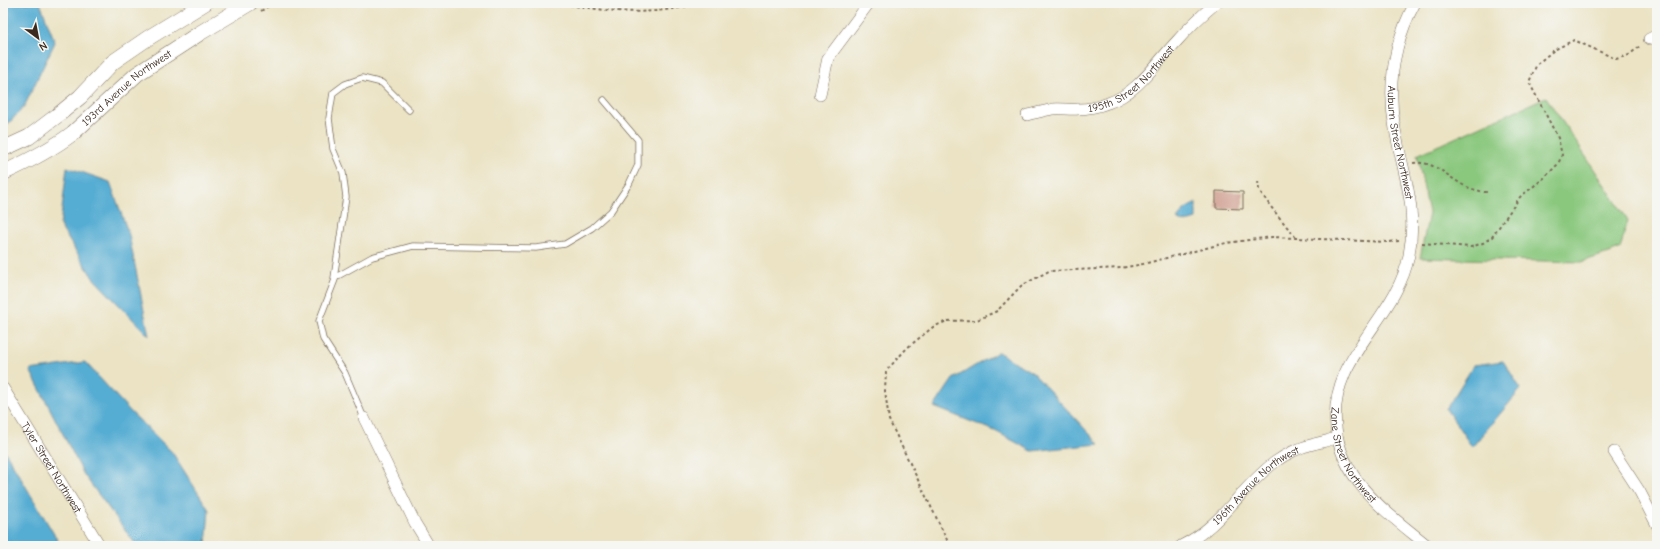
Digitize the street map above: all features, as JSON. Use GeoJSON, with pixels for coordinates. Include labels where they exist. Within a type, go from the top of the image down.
{"type":"FeatureCollection","features":[{"type":"Feature","properties":{"kind":"street","name":"193rd Avenue Northwest"},"geometry":{"type":"LineString","coordinates":[[3,149],[29,137],[80,97],[114,62],[148,38],[205,3]]}},
{"type":"Feature","properties":{"kind":"street","name":"193rd Avenue Northwest"},"geometry":{"type":"LineString","coordinates":[[3,173],[62,142],[137,74],[200,32],[250,3]]}},
{"type":"Feature","properties":{"kind":"street"},"geometry":{"type":"LineString","coordinates":[[820,95],[828,58],[869,3]]}},
{"type":"Feature","properties":{"kind":"street","name":"195th Street Northwest"},"geometry":{"type":"LineString","coordinates":[[1026,115],[1054,109],[1078,109],[1093,107],[1108,103],[1121,97],[1142,80],[1177,40],[1216,3]]}},
{"type":"Feature","properties":{"kind":"street","name":"Auburn Street Northwest"},"geometry":{"type":"LineString","coordinates":[[1400,283],[1409,256],[1412,235],[1411,202],[1392,111],[1392,70],[1396,50],[1403,29],[1415,3]]}},
{"type":"Feature","properties":{"kind":"street","name":"Zane Street Northwest"},"geometry":{"type":"LineString","coordinates":[[1400,283],[1393,298],[1346,368],[1340,382],[1335,412],[1337,436],[1346,463],[1361,488],[1428,546]]}},
{"type":"Feature","properties":{"kind":"street","name":"Tyler Street Northwest"},"geometry":{"type":"LineString","coordinates":[[3,388],[100,546]]}},
{"type":"Feature","properties":{"kind":"street"},"geometry":{"type":"LineString","coordinates":[[364,418],[415,523],[429,546]]}},
{"type":"Feature","properties":{"kind":"street","name":"196th Avenue Northwest"},"geometry":{"type":"LineString","coordinates":[[1181,546],[1195,539],[1210,528],[1264,472],[1276,462],[1301,448],[1333,440],[1337,436]]}},
{"type":"Feature","properties":{"kind":"street"},"geometry":{"type":"LineString","coordinates":[[1614,452],[1640,492],[1657,525]]}},
{"type":"Feature","properties":{"kind":"lane"},"geometry":{"type":"LineString","coordinates":[[334,283],[346,197],[343,173],[333,149],[329,118],[333,93],[345,84],[362,78],[382,83],[409,110]]}},
{"type":"Feature","properties":{"kind":"lane"},"geometry":{"type":"LineString","coordinates":[[364,418],[345,373],[323,339],[320,327],[319,321],[336,277],[372,257],[413,246],[536,248],[565,244],[592,228],[611,211],[638,165],[638,140],[604,100]]}},
{"type":"Feature","properties":{"kind":"path"},"geometry":{"type":"LineString","coordinates":[[558,3],[599,11],[634,13],[667,10],[701,3]]}},
{"type":"Feature","properties":{"kind":"path"},"geometry":{"type":"LineString","coordinates":[[1422,243],[1471,247],[1483,243],[1492,237],[1520,197],[1544,178],[1558,164],[1562,155],[1558,138],[1528,82],[1537,64],[1554,50],[1574,40],[1616,59],[1629,55],[1653,37]]}},
{"type":"Feature","properties":{"kind":"path"},"geometry":{"type":"LineString","coordinates":[[1403,164],[1423,162],[1438,168],[1464,186],[1488,192]]}},
{"type":"Feature","properties":{"kind":"path"},"geometry":{"type":"LineString","coordinates":[[1258,181],[1259,190],[1296,238]]}},
{"type":"Feature","properties":{"kind":"path"},"geometry":{"type":"LineString","coordinates":[[950,546],[889,420],[885,391],[886,371],[907,348],[933,327],[947,320],[977,320],[997,311],[1021,286],[1049,271],[1122,268],[1226,243],[1272,236],[1389,242],[1404,240]]}},
{"type":"Feature","properties":{"kind":"green space"},"geometry":{"type":"Polygon","coordinates":[[[1546,97],[1628,220],[1620,249],[1582,262],[1420,258],[1429,213],[1417,155],[1546,97]]]}},
{"type":"Feature","properties":{"kind":"water"},"geometry":{"type":"Polygon","coordinates":[[[3,3],[40,3],[55,42],[24,107],[7,125],[3,125],[3,3]]]}},
{"type":"Feature","properties":{"kind":"water"},"geometry":{"type":"Polygon","coordinates":[[[67,167],[110,182],[129,235],[149,336],[93,278],[60,226],[67,167]]]}},
{"type":"Feature","properties":{"kind":"water"},"geometry":{"type":"Polygon","coordinates":[[[1196,203],[1196,219],[1184,222],[1177,219],[1185,209],[1196,203]]]}},
{"type":"Feature","properties":{"kind":"water"},"geometry":{"type":"Polygon","coordinates":[[[998,352],[1033,373],[1099,444],[1032,451],[995,431],[934,407],[953,379],[998,352]]]}},
{"type":"Feature","properties":{"kind":"water"},"geometry":{"type":"Polygon","coordinates":[[[1503,361],[1521,389],[1472,447],[1446,409],[1474,365],[1503,361]]]}},
{"type":"Feature","properties":{"kind":"water"},"geometry":{"type":"Polygon","coordinates":[[[85,362],[130,411],[172,452],[209,510],[206,546],[137,546],[84,475],[30,370],[85,362]]]}},
{"type":"Feature","properties":{"kind":"water"},"geometry":{"type":"Polygon","coordinates":[[[3,448],[61,546],[3,546],[3,448]]]}},
{"type":"Feature","properties":{"kind":"building"},"geometry":{"type":"Polygon","coordinates":[[[1216,191],[1243,192],[1243,209],[1216,208],[1216,191]]]}}]}
